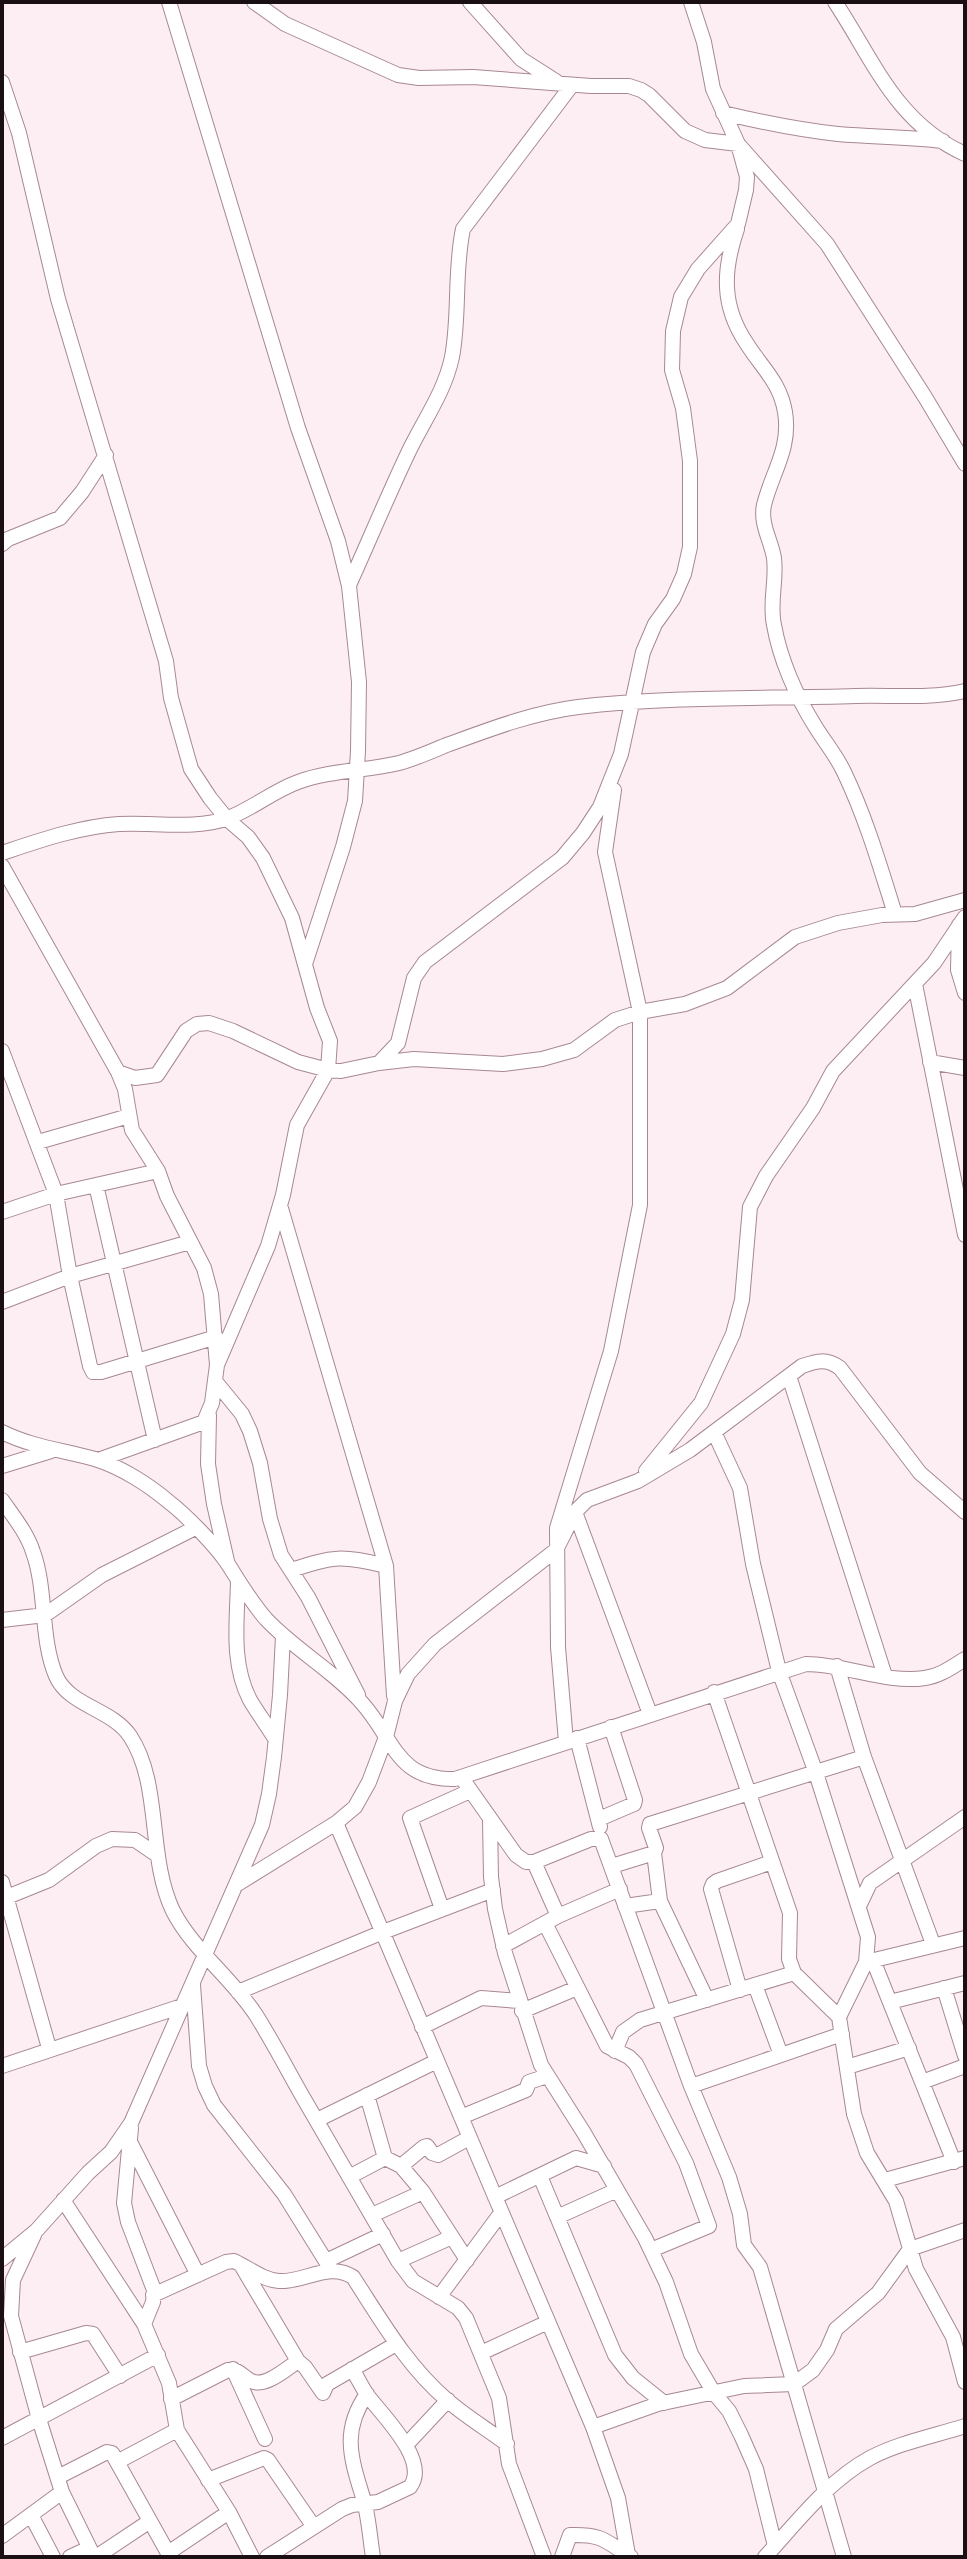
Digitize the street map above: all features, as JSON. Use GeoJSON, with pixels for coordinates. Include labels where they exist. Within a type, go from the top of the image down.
{"type":"FeatureCollection","features":[{"type":"Feature","properties":{"kind":"street"},"geometry":{"type":"LineString","coordinates":[[169,2],[298,428],[338,541],[349,586],[359,682],[355,801],[305,965]]}},
{"type":"Feature","properties":{"kind":"street"},"geometry":{"type":"LineString","coordinates":[[254,2],[285,24],[375,66],[408,77],[473,77],[629,86],[641,90],[685,131],[705,140],[738,144],[827,244],[965,464]]}},
{"type":"Feature","properties":{"kind":"street"},"geometry":{"type":"LineString","coordinates":[[470,2],[521,59],[565,84]]}},
{"type":"Feature","properties":{"kind":"street"},"geometry":{"type":"LineString","coordinates":[[691,2],[704,42],[713,89],[738,144],[747,177],[728,257],[728,306],[748,346],[775,384],[784,410],[786,435],[781,460],[763,509],[764,525],[774,557],[771,600],[774,625],[787,670],[800,698],[842,768],[866,822],[895,914]]}},
{"type":"Feature","properties":{"kind":"street"},"geometry":{"type":"LineString","coordinates":[[835,2],[900,106],[956,151]]}},
{"type":"Feature","properties":{"kind":"street"},"geometry":{"type":"LineString","coordinates":[[2,82],[19,133],[58,299],[166,661],[171,698],[191,769],[227,819],[248,837],[263,858],[292,918],[330,1041],[328,1070],[297,1125],[268,1246],[217,1365]]}},
{"type":"Feature","properties":{"kind":"street"},"geometry":{"type":"LineString","coordinates":[[349,586],[409,451],[445,381],[452,356],[458,289],[457,256],[463,229],[565,84]]}},
{"type":"Feature","properties":{"kind":"street"},"geometry":{"type":"LineString","coordinates":[[723,113],[791,128],[839,134],[895,135],[956,151]]}},
{"type":"Feature","properties":{"kind":"street"},"geometry":{"type":"LineString","coordinates":[[738,224],[698,269],[681,297],[673,331],[672,370],[683,408],[690,461],[690,547],[684,574],[673,599],[655,624],[643,652],[606,832],[605,852],[640,1012],[640,1205],[611,1351],[557,1528],[558,1647],[572,1740],[599,1819],[601,1839],[663,2014],[729,2177],[740,2214],[744,2245],[760,2267],[844,2557]]}},
{"type":"Feature","properties":{"kind":"street"},"geometry":{"type":"LineString","coordinates":[[2,544],[60,518],[82,492],[106,455]]}},
{"type":"Feature","properties":{"kind":"street"},"geometry":{"type":"LineString","coordinates":[[2,853],[87,827],[201,823],[227,819],[294,784],[333,772],[400,763],[527,716],[633,702],[928,697],[965,691]]}},
{"type":"Feature","properties":{"kind":"street"},"geometry":{"type":"LineString","coordinates":[[379,1063],[398,1043],[414,978],[425,962],[562,858],[600,807],[621,754]]}},
{"type":"Feature","properties":{"kind":"street"},"geometry":{"type":"LineString","coordinates":[[2,866],[118,1072],[125,1089],[132,1130],[158,1171],[167,1196],[204,1268],[211,1294],[217,1365],[209,1415],[208,1464],[227,1562]]}},
{"type":"Feature","properties":{"kind":"street"},"geometry":{"type":"LineString","coordinates":[[118,1072],[135,1078],[157,1075],[186,1031],[197,1024],[209,1023],[298,1062],[328,1070],[341,1071],[414,1059],[503,1064],[542,1059],[574,1050],[615,1020],[685,1004],[727,988],[795,937],[838,923],[929,911],[965,900]]}},
{"type":"Feature","properties":{"kind":"street"},"geometry":{"type":"LineString","coordinates":[[638,1481],[701,1403],[733,1334],[742,1300],[750,1207],[766,1176],[813,1108],[833,1071],[934,963],[962,921]]}},
{"type":"Feature","properties":{"kind":"street"},"geometry":{"type":"LineString","coordinates":[[962,921],[958,970],[965,993]]}},
{"type":"Feature","properties":{"kind":"street"},"geometry":{"type":"LineString","coordinates":[[915,984],[965,1235]]}},
{"type":"Feature","properties":{"kind":"street"},"geometry":{"type":"LineString","coordinates":[[2,1051],[56,1194],[70,1276],[93,1372],[216,1337]]}},
{"type":"Feature","properties":{"kind":"street"},"geometry":{"type":"LineString","coordinates":[[930,1062],[965,1068]]}},
{"type":"Feature","properties":{"kind":"street"},"geometry":{"type":"LineString","coordinates":[[38,1142],[129,1116]]}},
{"type":"Feature","properties":{"kind":"street"},"geometry":{"type":"LineString","coordinates":[[2,1212],[56,1194],[158,1171]]}},
{"type":"Feature","properties":{"kind":"street"},"geometry":{"type":"LineString","coordinates":[[96,1185],[155,1440]]}},
{"type":"Feature","properties":{"kind":"street"},"geometry":{"type":"LineString","coordinates":[[280,1204],[386,1566],[395,1701]]}},
{"type":"Feature","properties":{"kind":"street"},"geometry":{"type":"LineString","coordinates":[[3,1299],[70,1276],[190,1242]]}},
{"type":"Feature","properties":{"kind":"street"},"geometry":{"type":"LineString","coordinates":[[236,1885],[336,1823],[355,1807],[369,1782],[386,1737],[395,1701],[408,1674],[435,1644],[556,1550],[575,1512],[587,1500],[638,1481],[690,1450],[802,1366],[819,1361],[831,1362],[840,1368],[920,1473],[965,1512]]}},
{"type":"Feature","properties":{"kind":"street"},"geometry":{"type":"LineString","coordinates":[[789,1376],[885,1676]]}},
{"type":"Feature","properties":{"kind":"street"},"geometry":{"type":"LineString","coordinates":[[215,1381],[242,1414],[250,1431],[281,1555],[308,1597],[362,1703],[402,1759],[425,1776],[440,1779],[461,1777],[806,1664],[837,1666],[885,1676],[925,1678],[965,1659]]}},
{"type":"Feature","properties":{"kind":"street"},"geometry":{"type":"LineString","coordinates":[[98,1460],[192,1428],[204,1422],[209,1415]]}},
{"type":"Feature","properties":{"kind":"street"},"geometry":{"type":"LineString","coordinates":[[2,1432],[22,1442],[98,1460],[139,1480],[160,1495],[227,1562],[238,1582],[283,1636],[362,1703]]}},
{"type":"Feature","properties":{"kind":"street"},"geometry":{"type":"LineString","coordinates":[[714,1432],[740,1488],[753,1564],[779,1671],[860,1904],[868,1937],[869,1961],[959,2160],[885,2180]]}},
{"type":"Feature","properties":{"kind":"street"},"geometry":{"type":"LineString","coordinates":[[2,1466],[52,1450]]}},
{"type":"Feature","properties":{"kind":"street"},"geometry":{"type":"LineString","coordinates":[[2,1500],[34,1552],[50,1658],[57,1679],[74,1697],[111,1718],[129,1735],[134,1745],[148,1787],[161,1882],[175,1913],[255,2014],[398,2261],[413,2281],[458,2308],[466,2318],[499,2398],[509,2464],[544,2557]]}},
{"type":"Feature","properties":{"kind":"street"},"geometry":{"type":"LineString","coordinates":[[575,1512],[650,1714]]}},
{"type":"Feature","properties":{"kind":"street"},"geometry":{"type":"LineString","coordinates":[[2,1620],[45,1615],[102,1575],[195,1528]]}},
{"type":"Feature","properties":{"kind":"street"},"geometry":{"type":"LineString","coordinates":[[291,1570],[331,1557],[350,1557],[386,1566]]}},
{"type":"Feature","properties":{"kind":"street"},"geometry":{"type":"LineString","coordinates":[[238,1582],[236,1650],[240,1674],[249,1699],[274,1737]]}},
{"type":"Feature","properties":{"kind":"street"},"geometry":{"type":"LineString","coordinates":[[2,2259],[36,2231],[111,2152],[131,2123],[262,1825],[269,1794],[280,1695],[283,1636]]}},
{"type":"Feature","properties":{"kind":"street"},"geometry":{"type":"LineString","coordinates":[[837,1666],[864,1757],[933,1944]]}},
{"type":"Feature","properties":{"kind":"street"},"geometry":{"type":"LineString","coordinates":[[714,1692],[790,1913],[789,1959],[794,1973],[839,2017],[854,2114],[863,2143],[896,2201],[916,2269],[953,2337],[965,2382]]}},
{"type":"Feature","properties":{"kind":"street"},"geometry":{"type":"LineString","coordinates":[[599,1819],[634,1804],[635,1800],[611,1727]]}},
{"type":"Feature","properties":{"kind":"street"},"geometry":{"type":"LineString","coordinates":[[707,2000],[660,1901],[656,1848],[650,1824],[864,1757]]}},
{"type":"Feature","properties":{"kind":"street"},"geometry":{"type":"LineString","coordinates":[[461,1777],[516,1855],[526,1862],[534,1862],[591,1839],[601,1839]]}},
{"type":"Feature","properties":{"kind":"street"},"geometry":{"type":"LineString","coordinates":[[442,1909],[410,1818],[470,1791]]}},
{"type":"Feature","properties":{"kind":"street"},"geometry":{"type":"LineString","coordinates":[[490,1819],[493,1890],[503,1946],[541,2065],[604,2166],[651,2250],[666,2282],[691,2354],[735,2423],[756,2469],[770,2552]]}},
{"type":"Feature","properties":{"kind":"street"},"geometry":{"type":"LineString","coordinates":[[860,1904],[870,1883],[964,1822]]}},
{"type":"Feature","properties":{"kind":"street"},"geometry":{"type":"LineString","coordinates":[[336,1823],[593,2427],[618,2498],[629,2556]]}},
{"type":"Feature","properties":{"kind":"street"},"geometry":{"type":"LineString","coordinates":[[4,1898],[49,1880],[96,1846],[112,1839],[135,1840],[157,1855]]}},
{"type":"Feature","properties":{"kind":"street"},"geometry":{"type":"LineString","coordinates":[[612,1866],[654,1853]]}},
{"type":"Feature","properties":{"kind":"street"},"geometry":{"type":"LineString","coordinates":[[534,1862],[551,1920],[577,1988],[607,2046],[636,2064],[686,2163],[709,2226],[651,2250]]}},
{"type":"Feature","properties":{"kind":"street"},"geometry":{"type":"LineString","coordinates":[[772,1862],[717,1881],[711,1889],[748,1988],[781,2055]]}},
{"type":"Feature","properties":{"kind":"street"},"geometry":{"type":"LineString","coordinates":[[2,1882],[4,1898],[49,2048]]}},
{"type":"Feature","properties":{"kind":"street"},"geometry":{"type":"LineString","coordinates":[[503,1946],[620,1889]]}},
{"type":"Feature","properties":{"kind":"street"},"geometry":{"type":"LineString","coordinates":[[238,1992],[493,1890]]}},
{"type":"Feature","properties":{"kind":"street"},"geometry":{"type":"LineString","coordinates":[[625,1906],[660,1901]]}},
{"type":"Feature","properties":{"kind":"street"},"geometry":{"type":"LineString","coordinates":[[839,2017],[869,1961],[965,1938]]}},
{"type":"Feature","properties":{"kind":"street"},"geometry":{"type":"LineString","coordinates":[[615,2051],[623,2032],[640,2020],[794,1973]]}},
{"type":"Feature","properties":{"kind":"street"},"geometry":{"type":"LineString","coordinates":[[193,1981],[199,2066],[214,2105],[284,2194],[329,2266],[353,2277],[396,2344],[448,2400],[507,2444]]}},
{"type":"Feature","properties":{"kind":"street"},"geometry":{"type":"LineString","coordinates":[[890,2002],[965,1983]]}},
{"type":"Feature","properties":{"kind":"street"},"geometry":{"type":"LineString","coordinates":[[422,2027],[481,1998],[521,2006],[577,1988]]}},
{"type":"Feature","properties":{"kind":"street"},"geometry":{"type":"LineString","coordinates":[[944,1988],[965,2056]]}},
{"type":"Feature","properties":{"kind":"street"},"geometry":{"type":"LineString","coordinates":[[2,2066],[182,2006]]}},
{"type":"Feature","properties":{"kind":"street"},"geometry":{"type":"LineString","coordinates":[[691,2086],[842,2034]]}},
{"type":"Feature","properties":{"kind":"street"},"geometry":{"type":"LineString","coordinates":[[847,2067],[909,2048]]}},
{"type":"Feature","properties":{"kind":"street"},"geometry":{"type":"LineString","coordinates":[[317,2120],[437,2061]]}},
{"type":"Feature","properties":{"kind":"street"},"geometry":{"type":"LineString","coordinates":[[922,2082],[965,2066]]}},
{"type":"Feature","properties":{"kind":"street"},"geometry":{"type":"LineString","coordinates":[[461,2117],[526,2090],[529,2082],[547,2076]]}},
{"type":"Feature","properties":{"kind":"street"},"geometry":{"type":"LineString","coordinates":[[367,2095],[385,2158],[401,2166],[423,2192],[467,2260]]}},
{"type":"Feature","properties":{"kind":"street"},"geometry":{"type":"LineString","coordinates":[[131,2123],[124,2203],[128,2222],[152,2279],[153,2295],[144,2324]]}},
{"type":"Feature","properties":{"kind":"street"},"geometry":{"type":"LineString","coordinates":[[401,2166],[424,2147],[438,2155],[469,2138]]}},
{"type":"Feature","properties":{"kind":"street"},"geometry":{"type":"LineString","coordinates":[[129,2140],[198,2275]]}},
{"type":"Feature","properties":{"kind":"street"},"geometry":{"type":"LineString","coordinates":[[349,2177],[385,2158]]}},
{"type":"Feature","properties":{"kind":"street"},"geometry":{"type":"LineString","coordinates":[[495,2197],[576,2158],[604,2166]]}},
{"type":"Feature","properties":{"kind":"street"},"geometry":{"type":"LineString","coordinates":[[540,2176],[615,2355],[633,2378],[664,2403]]}},
{"type":"Feature","properties":{"kind":"street"},"geometry":{"type":"LineString","coordinates":[[557,2217],[617,2190]]}},
{"type":"Feature","properties":{"kind":"street"},"geometry":{"type":"LineString","coordinates":[[372,2215],[423,2192]]}},
{"type":"Feature","properties":{"kind":"street"},"geometry":{"type":"LineString","coordinates":[[63,2200],[144,2324],[169,2383],[177,2430],[229,2512],[252,2557]]}},
{"type":"Feature","properties":{"kind":"street"},"geometry":{"type":"LineString","coordinates":[[439,2297],[501,2213]]}},
{"type":"Feature","properties":{"kind":"street"},"geometry":{"type":"LineString","coordinates":[[593,2427],[664,2403],[744,2386],[794,2384],[813,2370],[827,2350],[836,2329],[878,2293],[910,2249],[965,2230]]}},
{"type":"Feature","properties":{"kind":"street"},"geometry":{"type":"LineString","coordinates":[[36,2231],[13,2280],[11,2316],[62,2492],[93,2554]]}},
{"type":"Feature","properties":{"kind":"street"},"geometry":{"type":"LineString","coordinates":[[153,2295],[234,2261],[276,2281],[285,2282],[329,2266],[383,2234]]}},
{"type":"Feature","properties":{"kind":"street"},"geometry":{"type":"LineString","coordinates":[[398,2261],[452,2237]]}},
{"type":"Feature","properties":{"kind":"street"},"geometry":{"type":"LineString","coordinates":[[240,2264],[298,2361],[323,2393],[327,2384],[396,2344]]}},
{"type":"Feature","properties":{"kind":"street"},"geometry":{"type":"LineString","coordinates":[[481,2353],[548,2322]]}},
{"type":"Feature","properties":{"kind":"street"},"geometry":{"type":"LineString","coordinates":[[20,2352],[86,2333],[93,2334],[120,2376]]}},
{"type":"Feature","properties":{"kind":"street"},"geometry":{"type":"LineString","coordinates":[[2,2438],[158,2355]]}},
{"type":"Feature","properties":{"kind":"street"},"geometry":{"type":"LineString","coordinates":[[233,2369],[253,2382],[264,2382],[298,2361]]}},
{"type":"Feature","properties":{"kind":"street"},"geometry":{"type":"LineString","coordinates":[[171,2399],[233,2369]]}},
{"type":"Feature","properties":{"kind":"street"},"geometry":{"type":"LineString","coordinates":[[233,2369],[265,2439]]}},
{"type":"Feature","properties":{"kind":"street"},"geometry":{"type":"LineString","coordinates":[[267,2557],[342,2509],[378,2502],[410,2487],[414,2482],[416,2476],[407,2444],[367,2394],[352,2369]]}},
{"type":"Feature","properties":{"kind":"street"},"geometry":{"type":"LineString","coordinates":[[367,2394],[355,2412],[350,2432],[355,2476],[365,2504],[373,2557]]}},
{"type":"Feature","properties":{"kind":"street"},"geometry":{"type":"LineString","coordinates":[[407,2444],[448,2400]]}},
{"type":"Feature","properties":{"kind":"street"},"geometry":{"type":"LineString","coordinates":[[770,2552],[825,2492],[872,2457],[965,2426]]}},
{"type":"Feature","properties":{"kind":"street"},"geometry":{"type":"LineString","coordinates":[[117,2462],[177,2430]]}},
{"type":"Feature","properties":{"kind":"street"},"geometry":{"type":"LineString","coordinates":[[58,2477],[107,2452],[112,2453],[165,2550],[170,2553],[229,2512]]}},
{"type":"Feature","properties":{"kind":"street"},"geometry":{"type":"LineString","coordinates":[[208,2480],[264,2458],[314,2527]]}},
{"type":"Feature","properties":{"kind":"street"},"geometry":{"type":"LineString","coordinates":[[4,2527],[31,2515],[62,2492]]}},
{"type":"Feature","properties":{"kind":"street"},"geometry":{"type":"LineString","coordinates":[[31,2515],[53,2557]]}},
{"type":"Feature","properties":{"kind":"street"},"geometry":{"type":"LineString","coordinates":[[70,2557],[93,2554],[150,2521]]}},
{"type":"Feature","properties":{"kind":"street"},"geometry":{"type":"LineString","coordinates":[[562,2557],[570,2535],[591,2534],[606,2539],[629,2556]]}}]}
